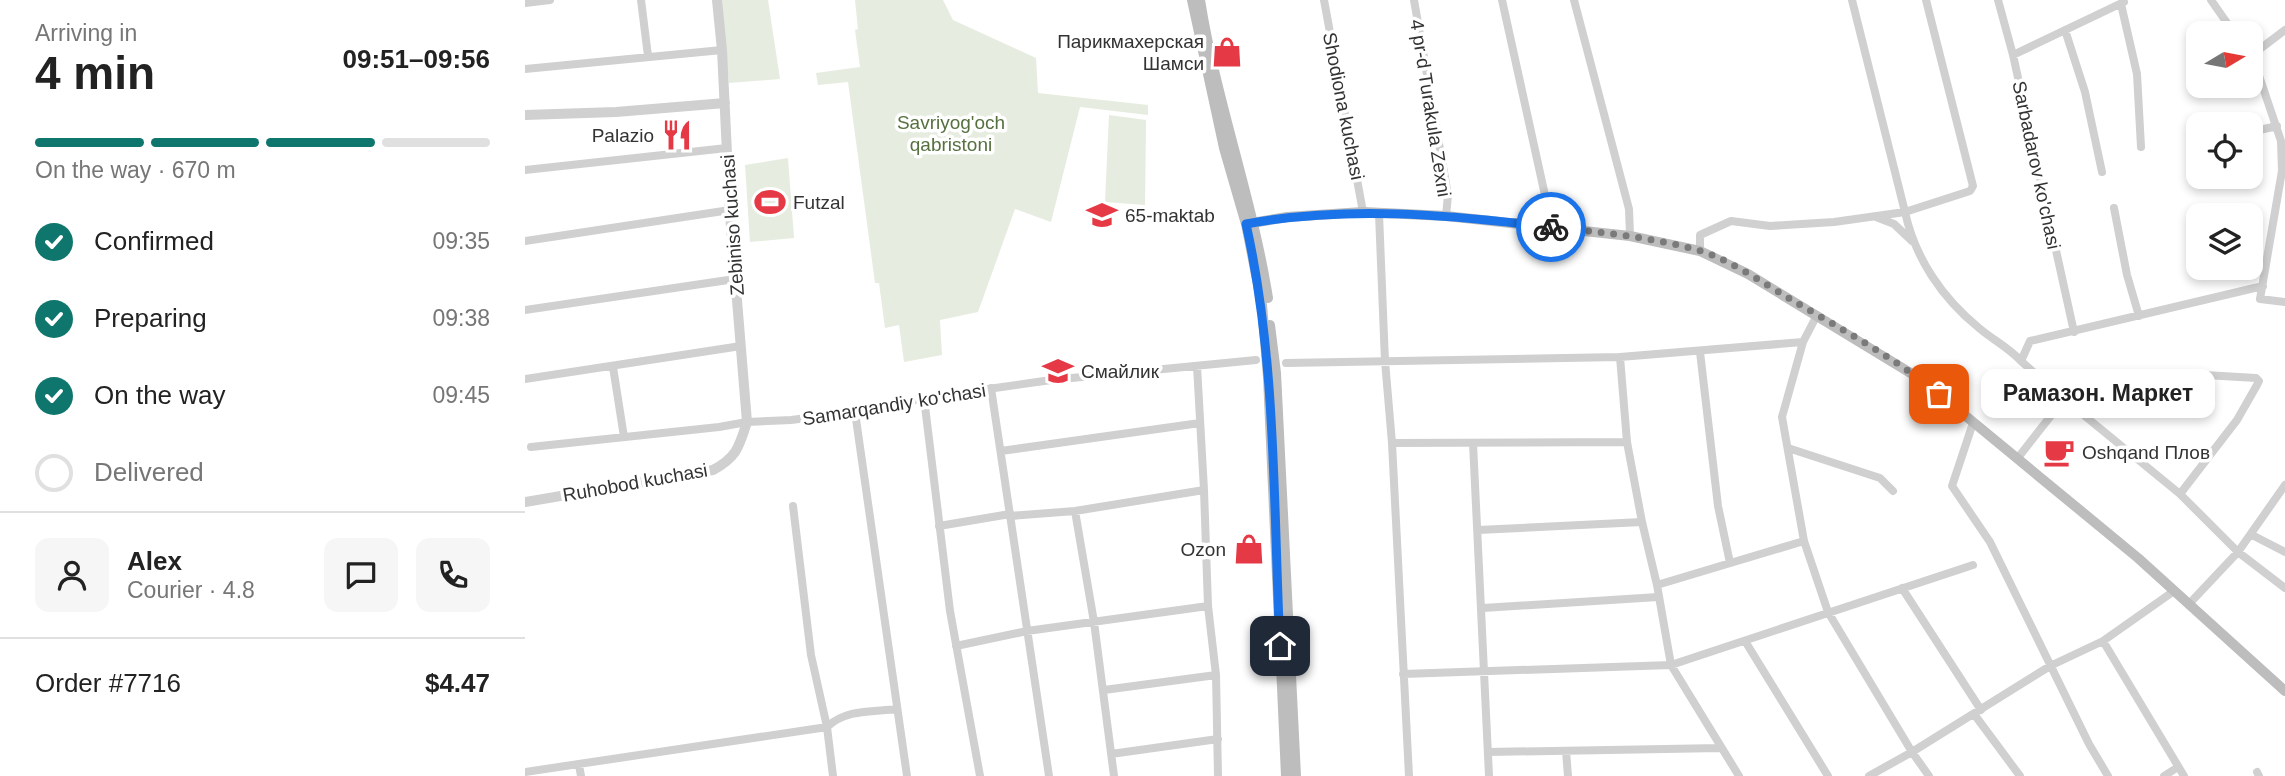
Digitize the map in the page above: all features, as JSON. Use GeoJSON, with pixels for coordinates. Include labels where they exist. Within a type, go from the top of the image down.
{"type":"FeatureCollection","features":[{"type":"Feature","properties":{"kind":"main road"},"geometry":{"type":"LineString","coordinates":[[1192,0],[1224,148],[1250,224],[1262,305],[1268,377],[1286,776]]}},
{"type":"Feature","properties":{"kind":"main road"},"geometry":{"type":"LineString","coordinates":[[1200,0],[1267,297],[1276,373],[1296,776]]}},
{"type":"Feature","properties":{"kind":"main road"},"geometry":{"type":"LineString","coordinates":[[1250,224],[1363,212],[1446,216],[1630,236],[1700,251],[1748,274],[1922,380],[2174,591],[2285,691]]}},
{"type":"Feature","properties":{"kind":"street"},"geometry":{"type":"LineString","coordinates":[[525,3],[550,0]]}},
{"type":"Feature","properties":{"kind":"street"},"geometry":{"type":"LineString","coordinates":[[641,0],[648,56]]}},
{"type":"Feature","properties":{"kind":"street","name":"Zebiniso kuchasi"},"geometry":{"type":"LineString","coordinates":[[717,0],[747,422],[738,450]]}},
{"type":"Feature","properties":{"kind":"street","name":"Shodiona kuchasi"},"geometry":{"type":"LineString","coordinates":[[1324,0],[1363,212]]}},
{"type":"Feature","properties":{"kind":"street","name":"4 pr-d Turakula Zexni"},"geometry":{"type":"LineString","coordinates":[[1414,0],[1448,195],[1446,216]]}},
{"type":"Feature","properties":{"kind":"street"},"geometry":{"type":"LineString","coordinates":[[1502,0],[1552,227]]}},
{"type":"Feature","properties":{"kind":"street"},"geometry":{"type":"LineString","coordinates":[[1574,0],[1629,209],[1630,236]]}},
{"type":"Feature","properties":{"kind":"street"},"geometry":{"type":"LineString","coordinates":[[1852,0],[1914,243],[1944,296],[1980,329],[2008,347],[2067,401],[2180,494],[2238,552],[2285,588]]}},
{"type":"Feature","properties":{"kind":"street"},"geometry":{"type":"LineString","coordinates":[[1700,251],[1700,234],[1731,221],[1770,226],[1874,216],[1905,212],[1970,191],[1973,186],[1926,0]]}},
{"type":"Feature","properties":{"kind":"street","name":"Sarbadarov ko'chasi"},"geometry":{"type":"LineString","coordinates":[[1998,0],[2013,55],[2074,332]]}},
{"type":"Feature","properties":{"kind":"street"},"geometry":{"type":"LineString","coordinates":[[2211,0],[2226,21]]}},
{"type":"Feature","properties":{"kind":"street"},"geometry":{"type":"LineString","coordinates":[[2013,55],[2125,1],[2137,74],[2141,147]]}},
{"type":"Feature","properties":{"kind":"street"},"geometry":{"type":"LineString","coordinates":[[2065,30],[2085,92],[2102,172]]}},
{"type":"Feature","properties":{"kind":"street"},"geometry":{"type":"LineString","coordinates":[[2263,46],[2285,30]]}},
{"type":"Feature","properties":{"kind":"street"},"geometry":{"type":"LineString","coordinates":[[525,69],[722,50]]}},
{"type":"Feature","properties":{"kind":"street"},"geometry":{"type":"LineString","coordinates":[[2263,87],[2281,141],[2282,171],[2260,299],[2285,302]]}},
{"type":"Feature","properties":{"kind":"street"},"geometry":{"type":"LineString","coordinates":[[525,115],[615,112],[725,103]]}},
{"type":"Feature","properties":{"kind":"street"},"geometry":{"type":"LineString","coordinates":[[2263,129],[2277,126]]}},
{"type":"Feature","properties":{"kind":"street"},"geometry":{"type":"LineString","coordinates":[[525,170],[727,148]]}},
{"type":"Feature","properties":{"kind":"street"},"geometry":{"type":"LineString","coordinates":[[2114,208],[2127,275],[2139,316]]}},
{"type":"Feature","properties":{"kind":"street"},"geometry":{"type":"LineString","coordinates":[[525,241],[730,210]]}},
{"type":"Feature","properties":{"kind":"street"},"geometry":{"type":"LineString","coordinates":[[1379,214],[1409,776]]}},
{"type":"Feature","properties":{"kind":"street"},"geometry":{"type":"LineString","coordinates":[[1874,216],[1894,224],[1914,243]]}},
{"type":"Feature","properties":{"kind":"street"},"geometry":{"type":"LineString","coordinates":[[525,310],[735,279]]}},
{"type":"Feature","properties":{"kind":"street"},"geometry":{"type":"LineString","coordinates":[[2021,361],[2029,341],[2263,286]]}},
{"type":"Feature","properties":{"kind":"street"},"geometry":{"type":"LineString","coordinates":[[1817,315],[1803,342],[1782,417],[1804,541],[1828,611],[1929,776]]}},
{"type":"Feature","properties":{"kind":"street"},"geometry":{"type":"LineString","coordinates":[[1286,363],[1620,357],[1803,342]]}},
{"type":"Feature","properties":{"kind":"street"},"geometry":{"type":"LineString","coordinates":[[525,379],[741,346]]}},
{"type":"Feature","properties":{"kind":"street"},"geometry":{"type":"LineString","coordinates":[[1700,352],[1718,506],[1730,563]]}},
{"type":"Feature","properties":{"kind":"street"},"geometry":{"type":"LineString","coordinates":[[1620,357],[1627,442],[1671,665],[1739,776]]}},
{"type":"Feature","properties":{"kind":"street","name":"Samarqandiy ko'chasi"},"geometry":{"type":"LineString","coordinates":[[531,447],[747,422],[792,420],[855,412],[991,388],[1256,360]]}},
{"type":"Feature","properties":{"kind":"street"},"geometry":{"type":"LineString","coordinates":[[1197,366],[1208,606],[1216,676],[1218,776]]}},
{"type":"Feature","properties":{"kind":"street"},"geometry":{"type":"LineString","coordinates":[[613,367],[624,437]]}},
{"type":"Feature","properties":{"kind":"street"},"geometry":{"type":"LineString","coordinates":[[2017,459],[2067,401],[2205,374],[2256,377],[2259,380],[2257,385],[2237,420],[2180,494]]}},
{"type":"Feature","properties":{"kind":"street"},"geometry":{"type":"LineString","coordinates":[[991,388],[1049,776]]}},
{"type":"Feature","properties":{"kind":"street"},"geometry":{"type":"LineString","coordinates":[[924,398],[956,646],[980,776]]}},
{"type":"Feature","properties":{"kind":"street"},"geometry":{"type":"LineString","coordinates":[[855,412],[907,776]]}},
{"type":"Feature","properties":{"kind":"street"},"geometry":{"type":"LineString","coordinates":[[1001,451],[1200,423]]}},
{"type":"Feature","properties":{"kind":"street"},"geometry":{"type":"LineString","coordinates":[[1973,423],[1952,486],[1990,542],[2050,666],[2108,776]]}},
{"type":"Feature","properties":{"kind":"street"},"geometry":{"type":"LineString","coordinates":[[1392,443],[1627,442]]}},
{"type":"Feature","properties":{"kind":"street"},"geometry":{"type":"LineString","coordinates":[[1473,443],[1489,776]]}},
{"type":"Feature","properties":{"kind":"street"},"geometry":{"type":"LineString","coordinates":[[1788,448],[1880,478],[1892,491]]}},
{"type":"Feature","properties":{"kind":"street","name":"Ruhobod kuchasi"},"geometry":{"type":"LineString","coordinates":[[525,502],[713,470],[728,462],[738,450]]}},
{"type":"Feature","properties":{"kind":"street"},"geometry":{"type":"LineString","coordinates":[[2189,604],[2252,535],[2285,485]]}},
{"type":"Feature","properties":{"kind":"street"},"geometry":{"type":"LineString","coordinates":[[939,526],[1010,515],[1076,511],[1204,490]]}},
{"type":"Feature","properties":{"kind":"street"},"geometry":{"type":"LineString","coordinates":[[793,506],[811,655],[827,727],[833,776]]}},
{"type":"Feature","properties":{"kind":"street"},"geometry":{"type":"LineString","coordinates":[[1076,511],[1104,690],[1114,776]]}},
{"type":"Feature","properties":{"kind":"street"},"geometry":{"type":"LineString","coordinates":[[1478,530],[1641,522]]}},
{"type":"Feature","properties":{"kind":"street"},"geometry":{"type":"LineString","coordinates":[[2252,535],[2285,552]]}},
{"type":"Feature","properties":{"kind":"street"},"geometry":{"type":"LineString","coordinates":[[1657,585],[1804,541]]}},
{"type":"Feature","properties":{"kind":"street"},"geometry":{"type":"LineString","coordinates":[[1403,674],[1671,665],[1973,565]]}},
{"type":"Feature","properties":{"kind":"street"},"geometry":{"type":"LineString","coordinates":[[1902,588],[2020,776]]}},
{"type":"Feature","properties":{"kind":"street"},"geometry":{"type":"LineString","coordinates":[[1869,776],[2050,666],[2103,640],[2174,591]]}},
{"type":"Feature","properties":{"kind":"street"},"geometry":{"type":"LineString","coordinates":[[1482,608],[1658,597]]}},
{"type":"Feature","properties":{"kind":"street"},"geometry":{"type":"LineString","coordinates":[[956,646],[1027,631],[1208,606]]}},
{"type":"Feature","properties":{"kind":"street"},"geometry":{"type":"LineString","coordinates":[[1745,640],[1828,776]]}},
{"type":"Feature","properties":{"kind":"street"},"geometry":{"type":"LineString","coordinates":[[2103,640],[2183,776]]}},
{"type":"Feature","properties":{"kind":"street"},"geometry":{"type":"LineString","coordinates":[[1104,690],[1216,676]]}},
{"type":"Feature","properties":{"kind":"street"},"geometry":{"type":"LineString","coordinates":[[525,772],[827,727],[849,713],[897,709]]}},
{"type":"Feature","properties":{"kind":"street"},"geometry":{"type":"LineString","coordinates":[[1111,754],[1218,738]]}},
{"type":"Feature","properties":{"kind":"street"},"geometry":{"type":"LineString","coordinates":[[1489,752],[1721,748]]}},
{"type":"Feature","properties":{"kind":"street"},"geometry":{"type":"LineString","coordinates":[[1566,751],[1568,776]]}},
{"type":"Feature","properties":{"kind":"street"},"geometry":{"type":"LineString","coordinates":[[579,765],[580,776]]}},
{"type":"Feature","properties":{"kind":"street"},"geometry":{"type":"LineString","coordinates":[[2164,776],[2178,767]]}},
{"type":"Feature","properties":{"kind":"green space"},"geometry":{"type":"Polygon","coordinates":[[[721,0],[768,0],[780,79],[729,83],[721,0]]]}},
{"type":"Feature","properties":{"kind":"green space","name":"Savriyog'och qabristoni"},"geometry":{"type":"Polygon","coordinates":[[[855,0],[943,0],[953,20],[1036,58],[1038,93],[1148,105],[1148,115],[1080,107],[1051,222],[1015,209],[978,312],[940,320],[942,355],[904,362],[899,325],[885,328],[879,283],[875,283],[848,82],[818,85],[816,73],[860,67],[855,30],[858,29],[855,0]]]}},
{"type":"Feature","properties":{"kind":"green space"},"geometry":{"type":"Polygon","coordinates":[[[1109,115],[1146,120],[1145,205],[1105,202],[1109,115]]]}},
{"type":"Feature","properties":{"kind":"green space","name":"Futzal"},"geometry":{"type":"Polygon","coordinates":[[[788,158],[794,238],[750,242],[745,165],[788,158]]]}},
{"type":"Feature","properties":{"kind":"way so far"},"geometry":{"type":"LineString","coordinates":[[1551,227],[1630,236],[1700,251],[1748,274],[1817,315],[1922,380],[1939,394]]}},
{"type":"Feature","properties":{"kind":"place","name":"Парикмахерская Шамси"},"geometry":{"type":"Point","coordinates":[1227,52]}},
{"type":"Feature","properties":{"kind":"place","name":"Palazio"},"geometry":{"type":"Point","coordinates":[677,135]}},
{"type":"Feature","properties":{"kind":"place","name":"Futzal"},"geometry":{"type":"Point","coordinates":[770,202]}},
{"type":"Feature","properties":{"kind":"place","name":"65-maktab"},"geometry":{"type":"Point","coordinates":[1102,215]}},
{"type":"Feature","properties":{"kind":"place","name":"Смайлик"},"geometry":{"type":"Point","coordinates":[1058,371]}},
{"type":"Feature","properties":{"kind":"place","name":"Рамазон. Маркет"},"geometry":{"type":"Point","coordinates":[1939,394]}},
{"type":"Feature","properties":{"kind":"place","name":"Oshqand Плов"},"geometry":{"type":"Point","coordinates":[2059,452]}},
{"type":"Feature","properties":{"kind":"place","name":"Ozon"},"geometry":{"type":"Point","coordinates":[1249,549]}},
{"type":"Feature","properties":{"kind":"route"},"geometry":{"type":"LineString","coordinates":[[1280,646],[1268,377],[1262,305],[1246,224],[1363,212],[1446,216],[1551,227]]}}]}
